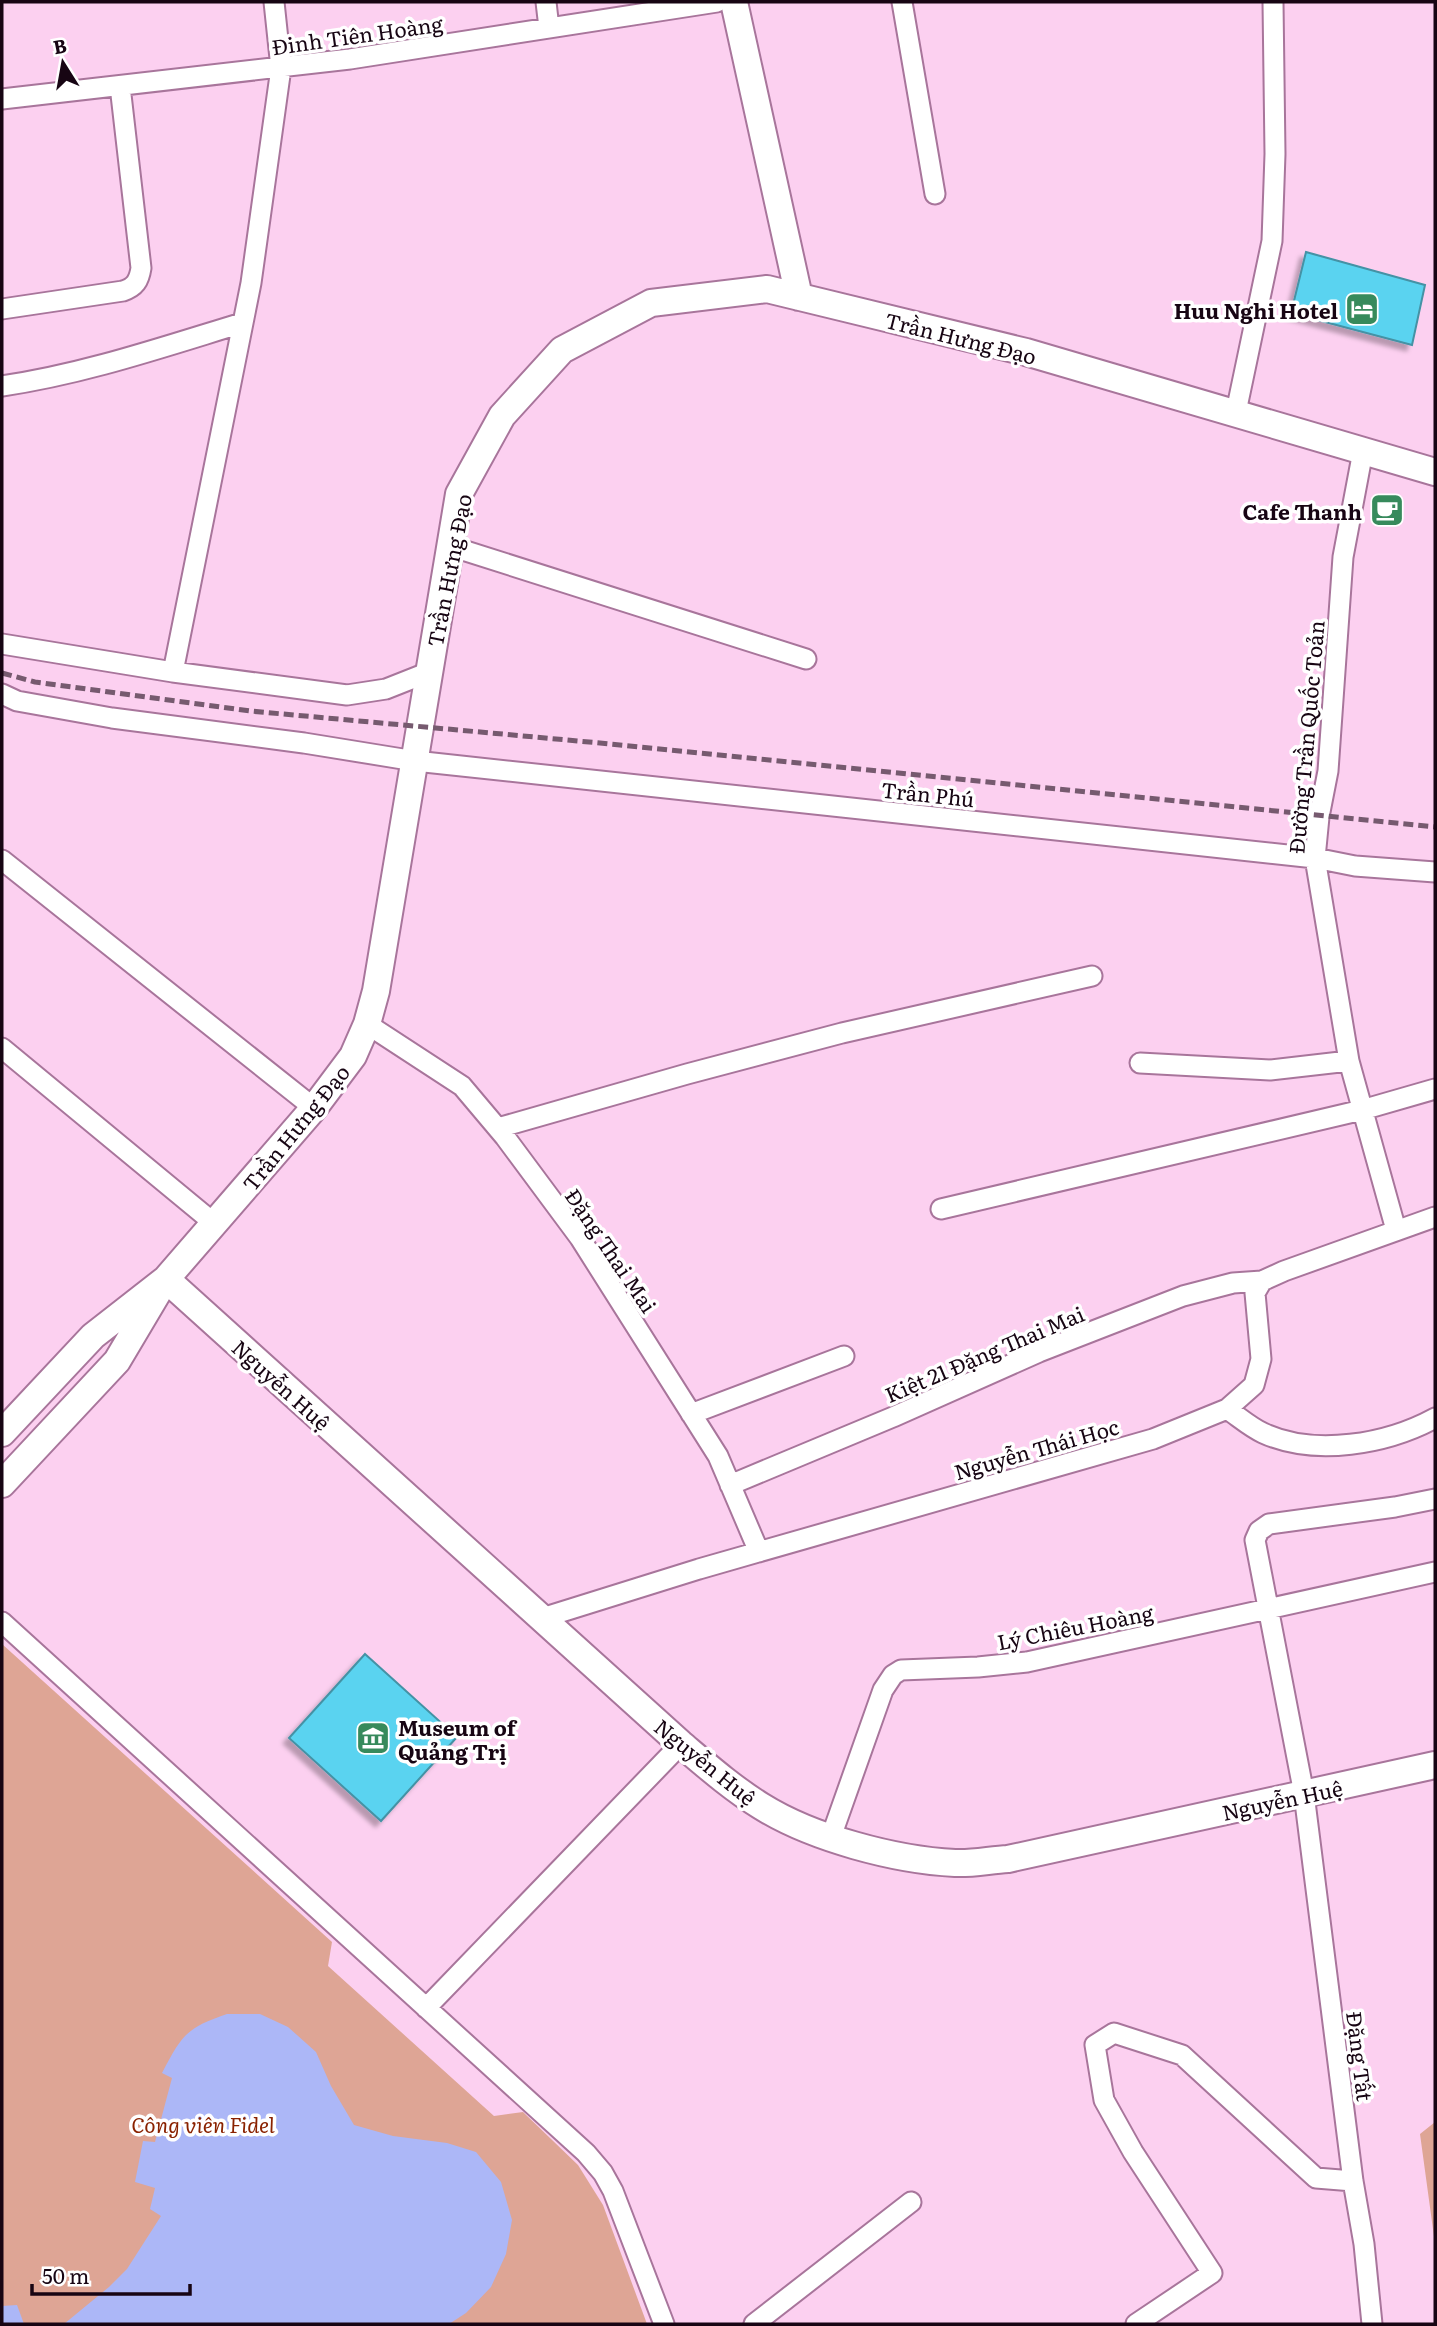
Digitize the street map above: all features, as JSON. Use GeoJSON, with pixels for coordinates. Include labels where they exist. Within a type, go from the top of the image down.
{"type":"FeatureCollection","features":[{"type":"Feature","properties":{"kind":"street"},"geometry":{"type":"LineString","coordinates":[[173,673],[251,283],[281,68],[274,2]]}},
{"type":"Feature","properties":{"kind":"street"},"geometry":{"type":"LineString","coordinates":[[546,2],[549,28]]}},
{"type":"Feature","properties":{"kind":"street","name":"Đinh Tiên Hoàng"},"geometry":{"type":"LineString","coordinates":[[2,99],[349,59],[717,2]]}},
{"type":"Feature","properties":{"kind":"street"},"geometry":{"type":"LineString","coordinates":[[734,2],[799,297]]}},
{"type":"Feature","properties":{"kind":"street"},"geometry":{"type":"LineString","coordinates":[[902,2],[935,194]]}},
{"type":"Feature","properties":{"kind":"street"},"geometry":{"type":"LineString","coordinates":[[1236,412],[1272,241],[1275,154],[1273,2]]}},
{"type":"Feature","properties":{"kind":"street"},"geometry":{"type":"LineString","coordinates":[[2,309],[122,291],[131,288],[140,277],[120,86]]}},
{"type":"Feature","properties":{"kind":"street","name":"Trần Hưng Đạo"},"geometry":{"type":"LineString","coordinates":[[2,1433],[93,1335],[166,1279],[314,1108],[353,1056],[367,1024],[376,991],[459,494],[502,416],[562,349],[651,303],[766,289],[1026,352],[1435,472]]}},
{"type":"Feature","properties":{"kind":"street"},"geometry":{"type":"LineString","coordinates":[[2,386],[98,366],[242,323]]}},
{"type":"Feature","properties":{"kind":"street","name":"Đường Trần Quốc Toản"},"geometry":{"type":"LineString","coordinates":[[1363,451],[1343,557],[1328,771],[1319,817],[1315,858],[1349,1061],[1396,1230]]}},
{"type":"Feature","properties":{"kind":"street"},"geometry":{"type":"LineString","coordinates":[[450,546],[806,659]]}},
{"type":"Feature","properties":{"kind":"street"},"geometry":{"type":"LineString","coordinates":[[2,644],[173,673],[347,695],[386,689],[429,672]]}},
{"type":"Feature","properties":{"kind":"street","name":"Trần Phú"},"geometry":{"type":"LineString","coordinates":[[2,694],[39,705],[112,718],[304,743],[415,761],[1315,858],[1355,866],[1435,872]]}},
{"type":"Feature","properties":{"kind":"street"},"geometry":{"type":"LineString","coordinates":[[2,860],[314,1108]]}},
{"type":"Feature","properties":{"kind":"street"},"geometry":{"type":"LineString","coordinates":[[498,1128],[842,1033],[1092,976]]}},
{"type":"Feature","properties":{"kind":"street","name":"Đặng Thai Mai"},"geometry":{"type":"LineString","coordinates":[[367,1024],[462,1086],[498,1128],[580,1238],[718,1456],[759,1552]]}},
{"type":"Feature","properties":{"kind":"street"},"geometry":{"type":"LineString","coordinates":[[2,1048],[215,1224]]}},
{"type":"Feature","properties":{"kind":"street"},"geometry":{"type":"LineString","coordinates":[[1140,1063],[1270,1070],[1349,1061]]}},
{"type":"Feature","properties":{"kind":"street"},"geometry":{"type":"LineString","coordinates":[[941,1209],[1362,1110],[1435,1088]]}},
{"type":"Feature","properties":{"kind":"street"},"geometry":{"type":"LineString","coordinates":[[1262,1281],[1435,1217]]}},
{"type":"Feature","properties":{"kind":"street","name":"Trần Hưng Đạo"},"geometry":{"type":"LineString","coordinates":[[2,1484],[117,1361],[166,1279]]}},
{"type":"Feature","properties":{"kind":"street","name":"Nguyễn Huệ"},"geometry":{"type":"LineString","coordinates":[[166,1279],[681,1744],[763,1808],[811,1831],[901,1857],[957,1863],[995,1860],[1435,1765]]}},
{"type":"Feature","properties":{"kind":"street","name":"Nguyễn Thái Học"},"geometry":{"type":"LineString","coordinates":[[541,1618],[1153,1438],[1227,1409],[1254,1385],[1261,1359],[1255,1293],[1262,1281]]}},
{"type":"Feature","properties":{"kind":"street","name":"Kiệt 21 Đặng Thai Mai"},"geometry":{"type":"LineString","coordinates":[[730,1485],[1039,1352],[1183,1296],[1233,1283],[1262,1281]]}},
{"type":"Feature","properties":{"kind":"street"},"geometry":{"type":"LineString","coordinates":[[691,1414],[844,1356]]}},
{"type":"Feature","properties":{"kind":"street"},"geometry":{"type":"LineString","coordinates":[[1227,1409],[1264,1433],[1307,1445],[1358,1442],[1395,1434],[1435,1418]]}},
{"type":"Feature","properties":{"kind":"street","name":"Đặng Tất"},"geometry":{"type":"LineString","coordinates":[[1372,2324],[1364,2244],[1353,2181],[1304,1794],[1255,1540],[1259,1531],[1269,1524],[1435,1499]]}},
{"type":"Feature","properties":{"kind":"street","name":"Lý Chiêu Hoàng"},"geometry":{"type":"LineString","coordinates":[[831,1837],[883,1690],[893,1675],[901,1671],[1027,1662],[1435,1572]]}},
{"type":"Feature","properties":{"kind":"street"},"geometry":{"type":"LineString","coordinates":[[2,1622],[586,2153],[613,2191],[664,2324]]}},
{"type":"Feature","properties":{"kind":"street"},"geometry":{"type":"LineString","coordinates":[[426,2008],[681,1744]]}},
{"type":"Feature","properties":{"kind":"street"},"geometry":{"type":"LineString","coordinates":[[1136,2324],[1212,2273],[1133,2152],[1104,2101],[1095,2045],[1114,2033],[1182,2055],[1316,2178],[1353,2181]]}},
{"type":"Feature","properties":{"kind":"street"},"geometry":{"type":"LineString","coordinates":[[754,2324],[911,2202]]}},
{"type":"Feature","properties":{"kind":"green space","name":"Công viên Fidel"},"geometry":{"type":"Polygon","coordinates":[[[2,1644],[332,1942],[328,1966],[494,2116],[523,2112],[578,2165],[603,2205],[647,2324],[2,2324],[2,1644]]]}},
{"type":"Feature","properties":{"kind":"green space"},"geometry":{"type":"Polygon","coordinates":[[[1435,2122],[1435,2244],[1420,2134],[1435,2122]]]}},
{"type":"Feature","properties":{"kind":"water"},"geometry":{"type":"Polygon","coordinates":[[[227,2014],[260,2014],[288,2027],[316,2052],[331,2086],[354,2125],[393,2136],[447,2143],[476,2152],[501,2182],[512,2220],[506,2254],[491,2287],[466,2313],[449,2324],[64,2324],[127,2269],[161,2216],[150,2209],[155,2188],[135,2182],[143,2141],[155,2142],[172,2078],[162,2073],[187,2034],[202,2024],[227,2014]]]}},
{"type":"Feature","properties":{"kind":"water"},"geometry":{"type":"Polygon","coordinates":[[[17,2305],[24,2324],[2,2324],[2,2306],[17,2305]]]}},
{"type":"Feature","properties":{"kind":"building"},"geometry":{"type":"Polygon","coordinates":[[[1306,252],[1425,285],[1412,345],[1291,313],[1306,252]]]}},
{"type":"Feature","properties":{"kind":"building","name":"Museum of Quảng Trị"},"geometry":{"type":"Polygon","coordinates":[[[365,1654],[457,1737],[381,1821],[289,1738],[365,1654]]]}},
{"type":"Feature","properties":{"kind":"railway"},"geometry":{"type":"LineString","coordinates":[[2,673],[35,682],[250,711],[600,743],[1435,827]]}},
{"type":"Feature","properties":{"kind":"place","name":"Huu Nghi Hotel"},"geometry":{"type":"Point","coordinates":[1362,309]}},
{"type":"Feature","properties":{"kind":"place","name":"Cafe Thanh"},"geometry":{"type":"Point","coordinates":[1387,510]}},
{"type":"Feature","properties":{"kind":"place","name":"Museum of Quảng Trị"},"geometry":{"type":"Point","coordinates":[373,1738]}}]}
